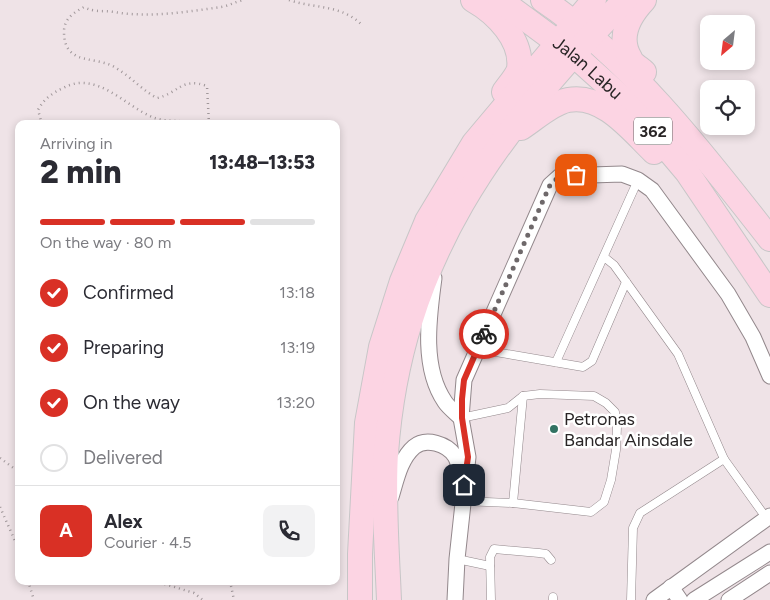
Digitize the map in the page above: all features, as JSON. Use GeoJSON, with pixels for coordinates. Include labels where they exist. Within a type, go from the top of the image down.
{"type":"FeatureCollection","features":[{"type":"Feature","properties":{"kind":"main road"},"geometry":{"type":"LineString","coordinates":[[389,600],[386,453],[404,336],[439,244],[477,176],[519,70],[518,49],[507,29],[484,6],[473,0]]}},
{"type":"Feature","properties":{"kind":"main road","name":"Jalan Labu"},"geometry":{"type":"LineString","coordinates":[[500,0],[565,49],[633,108],[687,172],[770,295]]}},
{"type":"Feature","properties":{"kind":"main road","name":"Jalan Labu"},"geometry":{"type":"LineString","coordinates":[[543,0],[582,28],[650,96],[703,153],[770,239]]}},
{"type":"Feature","properties":{"kind":"main road"},"geometry":{"type":"LineString","coordinates":[[360,600],[360,554],[367,423],[381,347],[402,281],[427,221],[452,177],[493,135],[582,28],[594,0]]}},
{"type":"Feature","properties":{"kind":"main road"},"geometry":{"type":"LineString","coordinates":[[582,28],[624,0]]}},
{"type":"Feature","properties":{"kind":"main road"},"geometry":{"type":"LineString","coordinates":[[644,0],[633,12],[625,29],[625,42],[630,59],[651,78],[692,126],[703,153]]}},
{"type":"Feature","properties":{"kind":"main road"},"geometry":{"type":"LineString","coordinates":[[493,135],[567,100],[583,100],[605,107],[658,157],[687,172]]}},
{"type":"Feature","properties":{"kind":"street"},"geometry":{"type":"LineString","coordinates":[[455,600],[457,559],[468,457],[462,418],[464,380],[550,185],[555,179],[560,176],[622,174],[638,180],[652,190],[728,294],[753,337],[770,376]]}},
{"type":"Feature","properties":{"kind":"street"},"geometry":{"type":"LineString","coordinates":[[439,244],[429,317],[429,343],[433,375],[445,402],[462,418]]}},
{"type":"Feature","properties":{"kind":"street"},"geometry":{"type":"LineString","coordinates":[[386,517],[399,470],[414,447],[426,441],[442,444],[455,456],[464,485]]}},
{"type":"Feature","properties":{"kind":"street"},"geometry":{"type":"LineString","coordinates":[[654,600],[768,518]]}},
{"type":"Feature","properties":{"kind":"street"},"geometry":{"type":"LineString","coordinates":[[694,600],[770,552]]}},
{"type":"Feature","properties":{"kind":"street"},"geometry":{"type":"LineString","coordinates":[[729,600],[770,573]]}},
{"type":"Feature","properties":{"kind":"street"},"geometry":{"type":"LineString","coordinates":[[671,587],[680,600]]}},
{"type":"Feature","properties":{"kind":"lane"},"geometry":{"type":"LineString","coordinates":[[556,362],[638,180]]}},
{"type":"Feature","properties":{"kind":"lane"},"geometry":{"type":"LineString","coordinates":[[604,256],[614,265],[678,354],[724,459],[768,518]]}},
{"type":"Feature","properties":{"kind":"lane"},"geometry":{"type":"LineString","coordinates":[[478,349],[583,367],[592,361],[626,282]]}},
{"type":"Feature","properties":{"kind":"lane"},"geometry":{"type":"LineString","coordinates":[[462,418],[508,408],[523,396],[540,394],[594,396],[606,403],[615,412],[617,427],[616,450],[611,480],[604,502],[591,512],[513,503],[463,501]]}},
{"type":"Feature","properties":{"kind":"lane"},"geometry":{"type":"LineString","coordinates":[[513,503],[523,396]]}},
{"type":"Feature","properties":{"kind":"lane"},"geometry":{"type":"LineString","coordinates":[[631,600],[633,528],[640,514],[724,459]]}},
{"type":"Feature","properties":{"kind":"lane"},"geometry":{"type":"LineString","coordinates":[[491,600],[490,566],[491,552],[494,549],[501,548],[546,554],[551,560]]}},
{"type":"Feature","properties":{"kind":"lane"},"geometry":{"type":"LineString","coordinates":[[457,559],[490,566]]}},
{"type":"Feature","properties":{"kind":"path"},"geometry":{"type":"LineString","coordinates":[[209,120],[207,86],[196,82],[186,83],[165,96],[157,98],[112,66],[76,57],[65,44],[64,26],[68,18],[84,7],[100,12],[112,11],[144,16],[222,7],[243,0]]}},
{"type":"Feature","properties":{"kind":"path"},"geometry":{"type":"LineString","coordinates":[[289,0],[301,4],[334,8],[355,18],[363,26]]}},
{"type":"Feature","properties":{"kind":"path"},"geometry":{"type":"LineString","coordinates":[[41,120],[38,110],[42,103],[70,84],[85,82],[104,89],[153,118],[188,120]]}},
{"type":"Feature","properties":{"kind":"path"},"geometry":{"type":"LineString","coordinates":[[0,458],[15,469]]}},
{"type":"Feature","properties":{"kind":"path"},"geometry":{"type":"LineString","coordinates":[[0,507],[15,541]]}},
{"type":"Feature","properties":{"kind":"path"},"geometry":{"type":"LineString","coordinates":[[29,585],[34,600]]}},
{"type":"Feature","properties":{"kind":"path"},"geometry":{"type":"LineString","coordinates":[[168,585],[194,593],[203,600]]}},
{"type":"Feature","properties":{"kind":"path"},"geometry":{"type":"LineString","coordinates":[[231,585],[234,600]]}},
{"type":"Feature","properties":{"kind":"way so far"},"geometry":{"type":"LineString","coordinates":[[484,334],[550,185],[560,176],[576,175]]}},
{"type":"Feature","properties":{"kind":"place","name":"Petronas Bandar Ainsdale"},"geometry":{"type":"Point","coordinates":[554,429]}},
{"type":"Feature","properties":{"kind":"route"},"geometry":{"type":"LineString","coordinates":[[464,485],[468,457],[462,418],[464,380],[484,334]]}}]}
